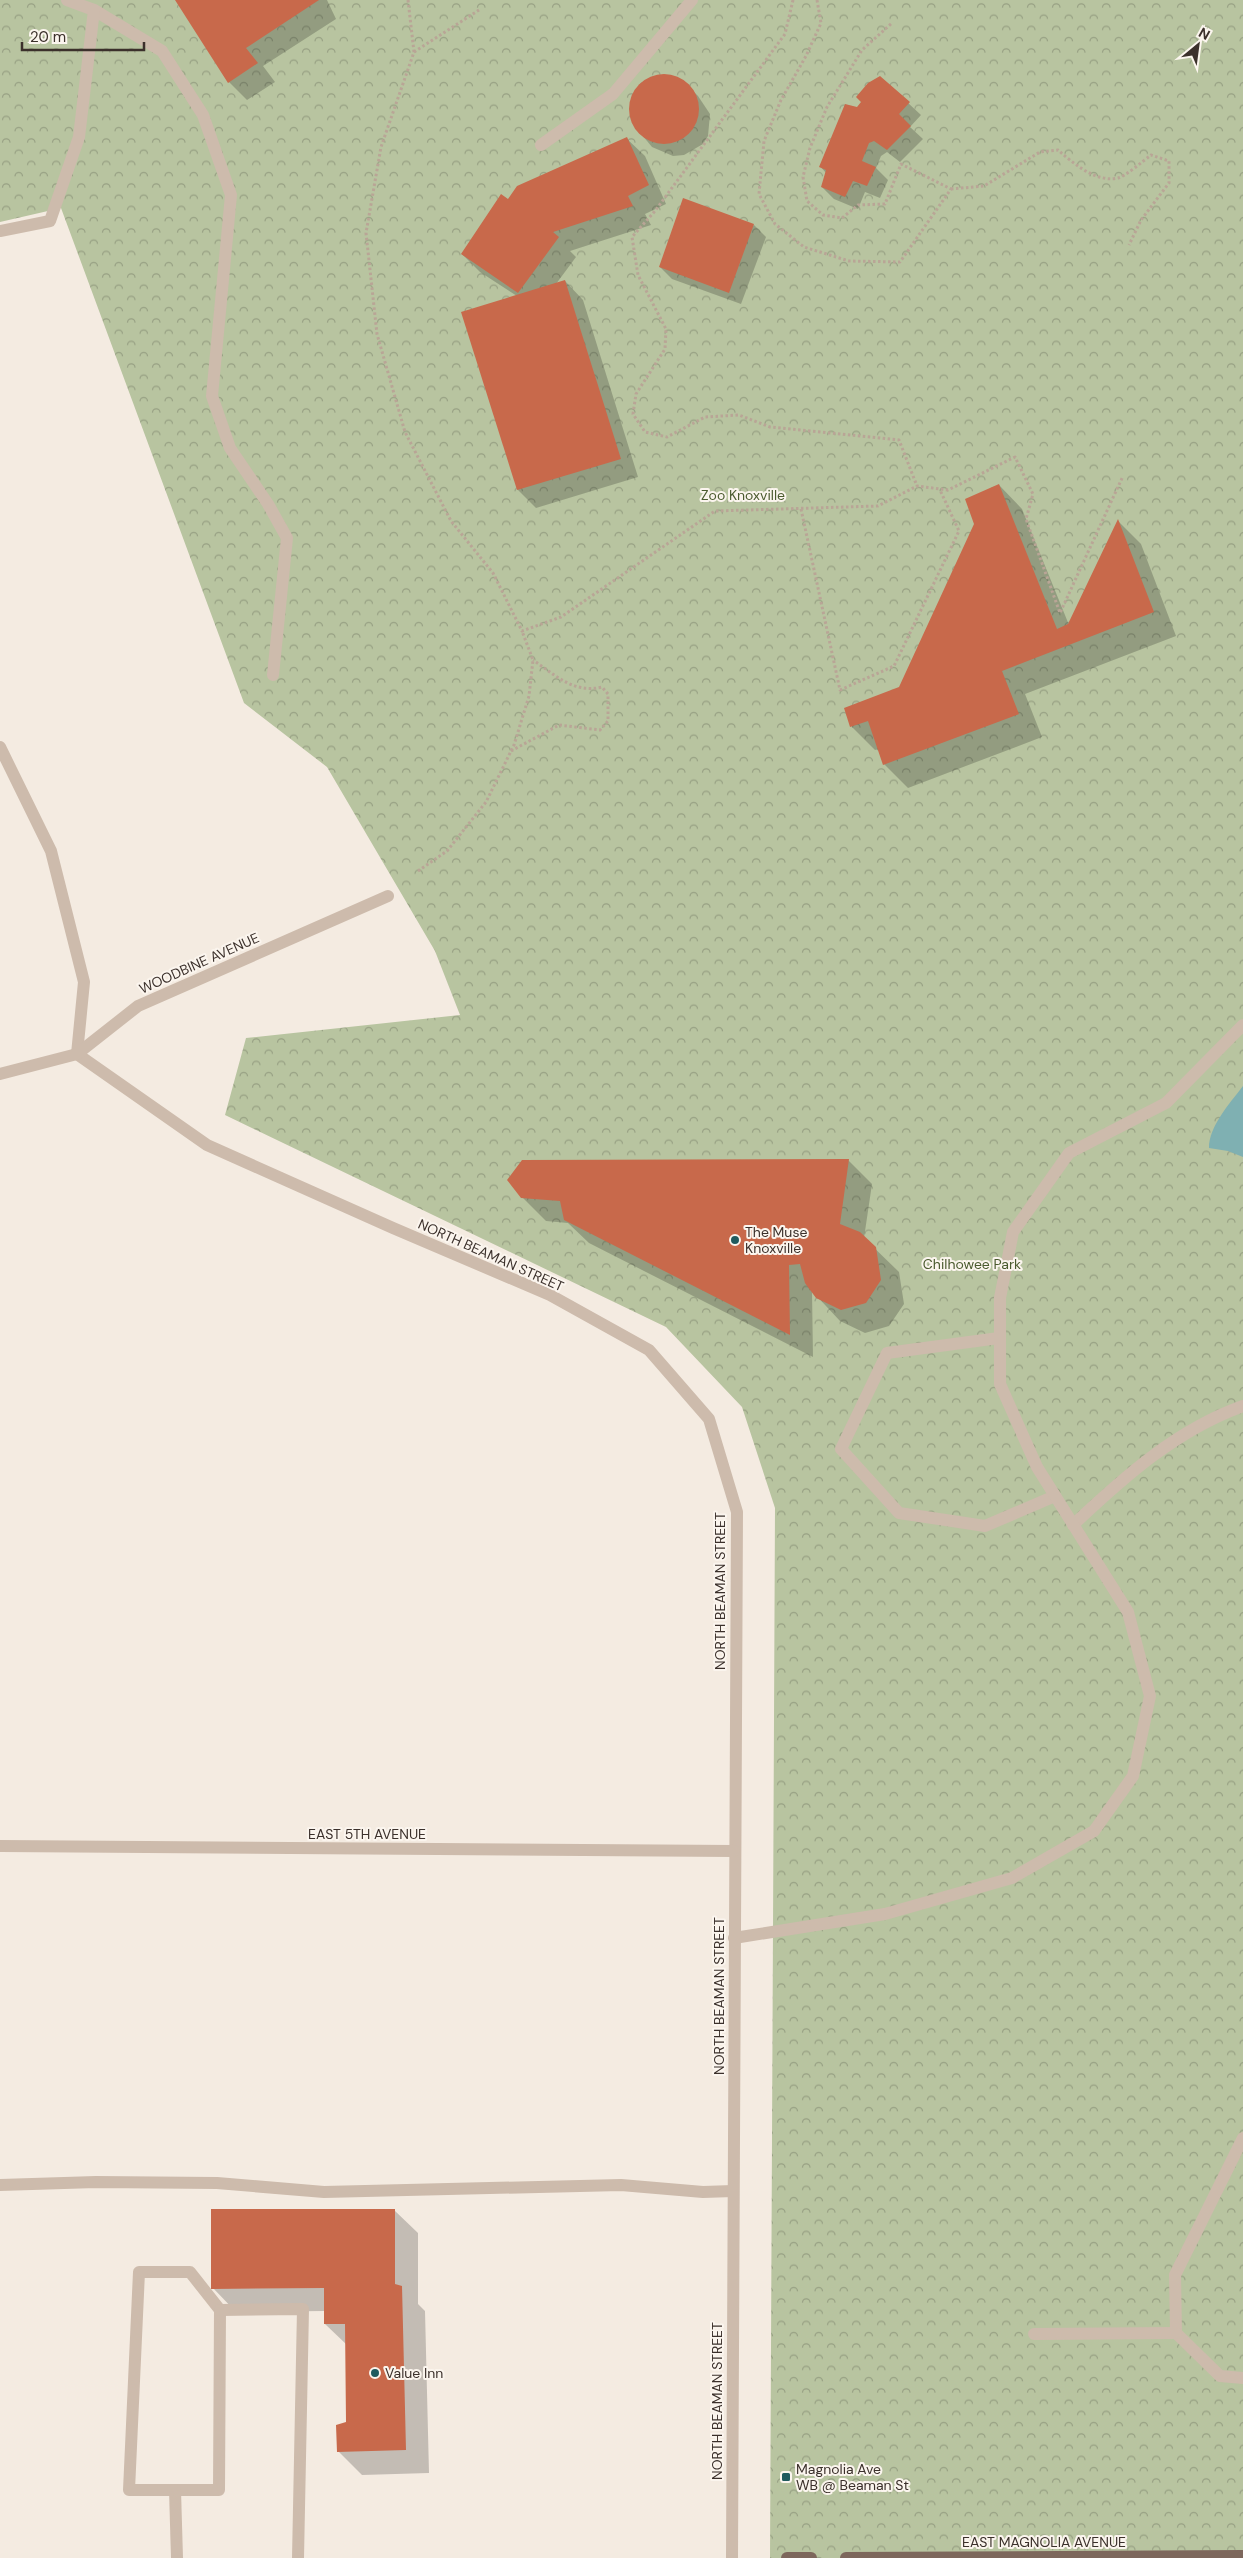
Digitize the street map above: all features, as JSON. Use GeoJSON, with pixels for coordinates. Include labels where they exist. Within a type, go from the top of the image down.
{"type":"FeatureCollection","features":[{"type":"Feature","properties":{"kind":"main road","name":"EAST MAGNOLIA AVENUE"},"geometry":{"type":"LineString","coordinates":[[846,2558],[1243,2556]]}},
{"type":"Feature","properties":{"kind":"main road"},"geometry":{"type":"LineString","coordinates":[[787,2558],[811,2558]]}},
{"type":"Feature","properties":{"kind":"street"},"geometry":{"type":"LineString","coordinates":[[67,0],[94,10],[162,51],[202,115],[231,195],[212,396],[230,448],[268,504],[288,538],[273,675]]}},
{"type":"Feature","properties":{"kind":"street"},"geometry":{"type":"LineString","coordinates":[[540,145],[614,94],[692,0]]}},
{"type":"Feature","properties":{"kind":"street"},"geometry":{"type":"LineString","coordinates":[[0,231],[50,220],[79,137],[94,10]]}},
{"type":"Feature","properties":{"kind":"street"},"geometry":{"type":"LineString","coordinates":[[0,746],[51,852],[84,982],[77,1054]]}},
{"type":"Feature","properties":{"kind":"street","name":"WOODBINE AVENUE"},"geometry":{"type":"LineString","coordinates":[[0,1074],[77,1054],[138,1006],[388,896]]}},
{"type":"Feature","properties":{"kind":"street"},"geometry":{"type":"LineString","coordinates":[[734,1938],[885,1914],[1012,1878],[1094,1831],[1133,1776],[1150,1696],[1128,1612],[1037,1467],[1000,1384],[1000,1298],[1013,1232],[1069,1153],[1166,1103],[1243,1025]]}},
{"type":"Feature","properties":{"kind":"street","name":"NORTH BEAMAN STREET"},"geometry":{"type":"LineString","coordinates":[[77,1054],[207,1145],[550,1295],[649,1350],[709,1419],[737,1512],[732,2558]]}},
{"type":"Feature","properties":{"kind":"street"},"geometry":{"type":"LineString","coordinates":[[999,1338],[887,1353],[841,1449],[899,1513],[985,1526],[1055,1496]]}},
{"type":"Feature","properties":{"kind":"street"},"geometry":{"type":"LineString","coordinates":[[1073,1525],[1131,1470],[1212,1417],[1243,1406]]}},
{"type":"Feature","properties":{"kind":"street","name":"EAST 5TH AVENUE"},"geometry":{"type":"LineString","coordinates":[[0,1846],[734,1851]]}},
{"type":"Feature","properties":{"kind":"street"},"geometry":{"type":"LineString","coordinates":[[1176,2334],[1175,2275],[1243,2138]]}},
{"type":"Feature","properties":{"kind":"street"},"geometry":{"type":"LineString","coordinates":[[0,2185],[96,2182],[217,2183],[324,2192],[620,2185],[703,2192],[733,2191]]}},
{"type":"Feature","properties":{"kind":"street"},"geometry":{"type":"LineString","coordinates":[[139,2272],[190,2272],[220,2310],[219,2490],[130,2490],[139,2272]]}},
{"type":"Feature","properties":{"kind":"street"},"geometry":{"type":"LineString","coordinates":[[220,2310],[303,2308],[298,2558]]}},
{"type":"Feature","properties":{"kind":"street"},"geometry":{"type":"LineString","coordinates":[[1034,2334],[1176,2334],[1220,2376],[1243,2378]]}},
{"type":"Feature","properties":{"kind":"street"},"geometry":{"type":"LineString","coordinates":[[175,2490],[177,2558]]}},
{"type":"Feature","properties":{"kind":"path"},"geometry":{"type":"LineString","coordinates":[[408,0],[414,52],[381,148],[366,232],[377,334],[405,432],[451,521],[493,574],[522,631],[533,660],[529,696],[511,751],[486,802],[447,852],[418,871]]}},
{"type":"Feature","properties":{"kind":"path"},"geometry":{"type":"LineString","coordinates":[[793,0],[785,34],[655,211],[632,237],[638,275],[666,329],[666,350],[636,394],[633,414],[645,432],[667,437],[705,417],[739,415],[770,427],[899,440],[916,486]]}},
{"type":"Feature","properties":{"kind":"path"},"geometry":{"type":"LineString","coordinates":[[817,0],[821,23],[806,56],[781,100],[764,141],[759,194],[775,224],[804,247],[849,261],[900,262],[951,189]]}},
{"type":"Feature","properties":{"kind":"path"},"geometry":{"type":"LineString","coordinates":[[414,52],[479,10]]}},
{"type":"Feature","properties":{"kind":"path"},"geometry":{"type":"LineString","coordinates":[[892,23],[862,50],[827,107],[810,148],[803,177],[807,201],[823,215],[842,218],[858,205],[885,204],[900,164],[951,189],[984,186],[1040,152],[1058,150],[1075,165],[1098,176],[1118,178],[1150,155],[1169,161],[1169,183],[1141,220],[1129,245]]}},
{"type":"Feature","properties":{"kind":"path"},"geometry":{"type":"LineString","coordinates":[[522,631],[561,617],[715,511],[878,506],[916,486],[948,490],[1015,458],[1034,494],[1026,519],[1060,613],[1123,476]]}},
{"type":"Feature","properties":{"kind":"path"},"geometry":{"type":"LineString","coordinates":[[801,509],[840,690],[894,666],[958,531],[940,489]]}},
{"type":"Feature","properties":{"kind":"path"},"geometry":{"type":"LineString","coordinates":[[511,751],[559,725],[600,730],[608,721],[608,694],[602,687],[592,689],[572,686],[533,660]]}},
{"type":"Feature","properties":{"kind":"green space"},"geometry":{"type":"Polygon","coordinates":[[[0,0],[1243,0],[1243,2558],[770,2558],[775,1508],[742,1407],[666,1327],[225,1115],[246,1038],[460,1015],[435,951],[327,767],[244,703],[61,208],[0,222],[0,0]]]}},
{"type":"Feature","properties":{"kind":"water"},"geometry":{"type":"Polygon","coordinates":[[[1243,1086],[1243,1157],[1228,1151],[1209,1148],[1212,1131],[1216,1123],[1243,1086]]]}},
{"type":"Feature","properties":{"kind":"building"},"geometry":{"type":"Polygon","coordinates":[[[175,0],[319,0],[246,48],[258,63],[228,83],[175,0]]]}},
{"type":"Feature","properties":{"kind":"building"},"geometry":{"type":"Polygon","coordinates":[[[664,74],[677,77],[689,84],[696,96],[699,109],[696,122],[689,134],[677,141],[664,144],[651,141],[639,134],[632,122],[629,109],[632,96],[639,84],[651,77],[664,74]]]}},
{"type":"Feature","properties":{"kind":"building"},"geometry":{"type":"Polygon","coordinates":[[[880,76],[910,102],[899,114],[911,126],[887,150],[874,141],[869,143],[862,161],[876,167],[867,186],[853,181],[845,197],[821,187],[826,170],[819,167],[845,104],[857,107],[861,102],[856,97],[868,83],[880,76]]]}},
{"type":"Feature","properties":{"kind":"building"},"geometry":{"type":"Polygon","coordinates":[[[627,137],[649,185],[628,196],[633,206],[553,232],[559,237],[518,293],[461,254],[501,194],[508,199],[517,186],[627,137]]]}},
{"type":"Feature","properties":{"kind":"building"},"geometry":{"type":"Polygon","coordinates":[[[683,198],[754,224],[729,293],[659,267],[683,198]]]}},
{"type":"Feature","properties":{"kind":"building"},"geometry":{"type":"Polygon","coordinates":[[[565,280],[621,459],[517,490],[461,312],[565,280]]]}},
{"type":"Feature","properties":{"kind":"building"},"geometry":{"type":"Polygon","coordinates":[[[999,484],[1057,629],[1068,624],[1118,519],[1154,612],[1002,671],[1019,714],[883,765],[868,721],[850,727],[844,708],[899,687],[974,524],[965,499],[999,484]]]}},
{"type":"Feature","properties":{"kind":"building","name":"The Muse Knoxville"},"geometry":{"type":"Polygon","coordinates":[[[849,1159],[840,1224],[860,1232],[876,1247],[881,1280],[866,1303],[841,1310],[816,1298],[805,1283],[800,1264],[789,1265],[790,1335],[564,1220],[560,1201],[521,1198],[507,1180],[522,1160],[849,1159]]]}},
{"type":"Feature","properties":{"kind":"building","name":"Value Inn"},"geometry":{"type":"Polygon","coordinates":[[[211,2209],[395,2209],[395,2284],[402,2286],[406,2450],[337,2452],[336,2425],[346,2422],[345,2324],[324,2324],[324,2288],[211,2289],[211,2209]]]}},
{"type":"Feature","properties":{"kind":"place","name":"The Muse Knoxville"},"geometry":{"type":"Point","coordinates":[735,1240]}},
{"type":"Feature","properties":{"kind":"place","name":"Value Inn"},"geometry":{"type":"Point","coordinates":[375,2373]}},
{"type":"Feature","properties":{"kind":"place","name":"Magnolia Ave WB @ Beaman St"},"geometry":{"type":"Point","coordinates":[786,2477]}},
{"type":"Feature","properties":{"kind":"park label","name":"Zoo Knoxville"},"geometry":{"type":"Point","coordinates":[743,495]}},
{"type":"Feature","properties":{"kind":"park label","name":"Chilhowee Park"},"geometry":{"type":"Point","coordinates":[972,1264]}}]}
